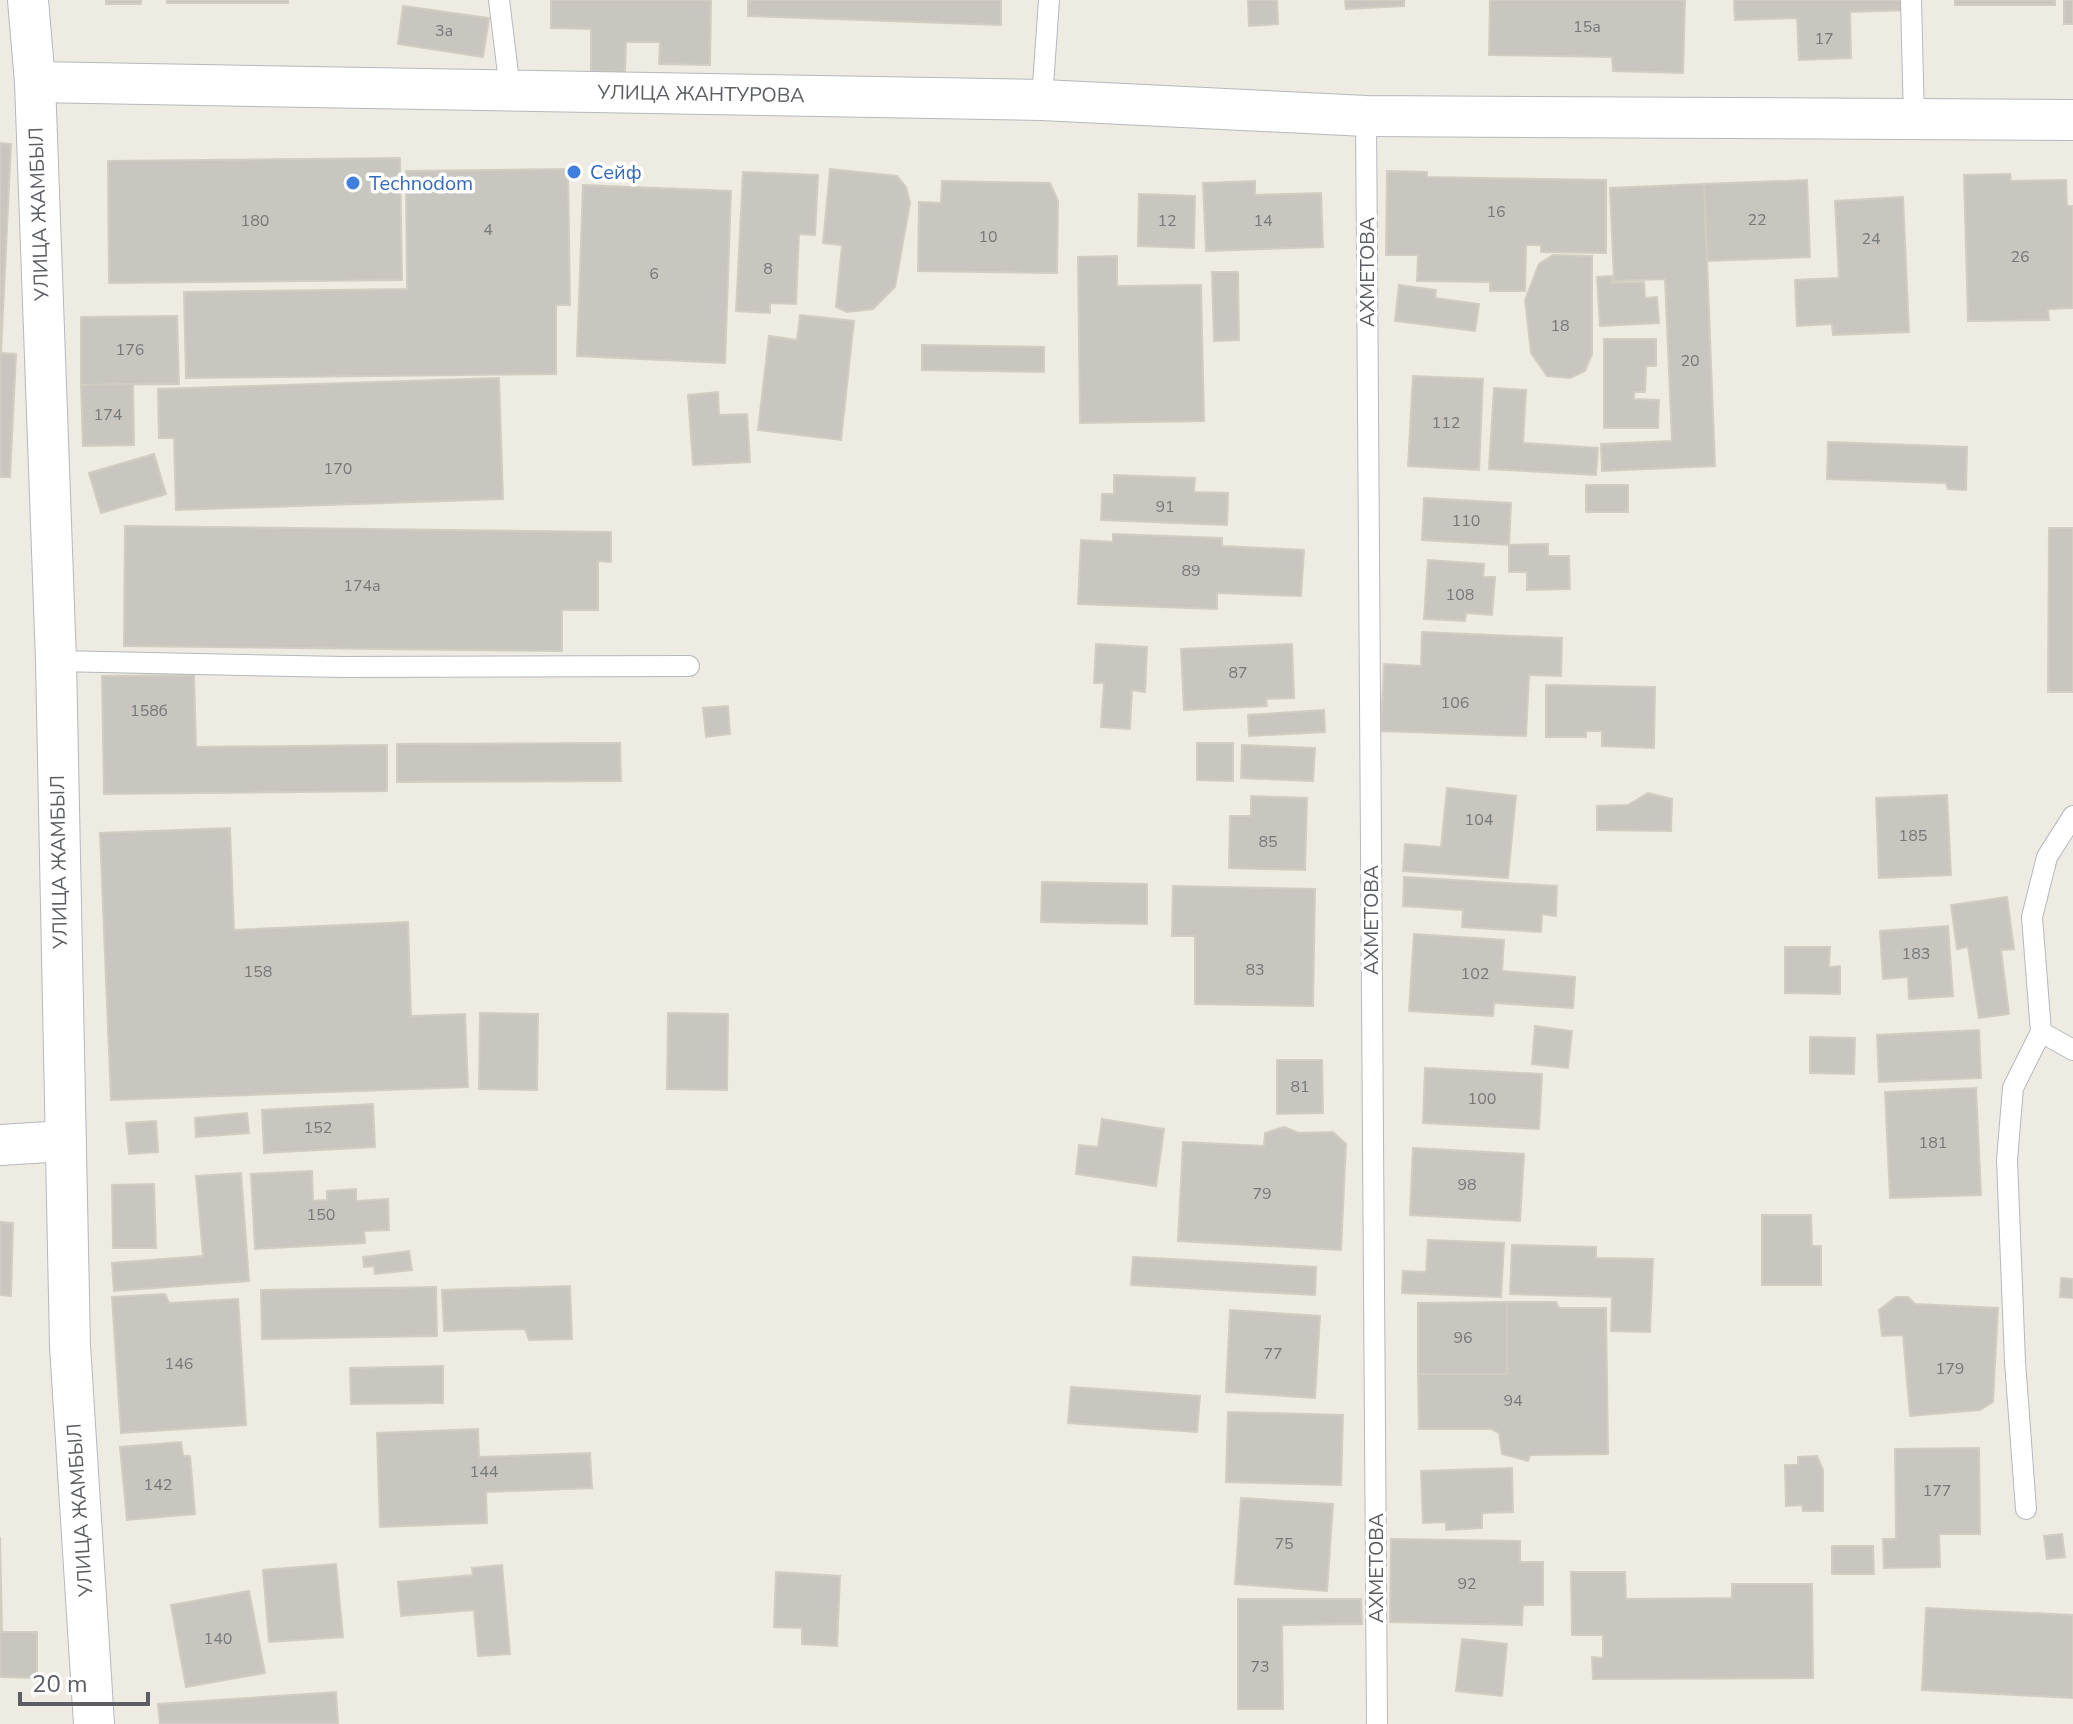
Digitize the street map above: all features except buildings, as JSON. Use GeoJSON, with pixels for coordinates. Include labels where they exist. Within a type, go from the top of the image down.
{"type":"FeatureCollection","features":[{"type":"Feature","properties":{"kind":"street"},"geometry":{"type":"LineString","coordinates":[[20,0],[28,0]]}},
{"type":"Feature","properties":{"kind":"street","name":"УЛИЦА ЖАМБЫЛ"},"geometry":{"type":"LineString","coordinates":[[28,0],[35,82],[56,661],[70,1346],[94,1724]]}},
{"type":"Feature","properties":{"kind":"street","name":"УЛИЦА ЖАНТУРОВА"},"geometry":{"type":"LineString","coordinates":[[35,82],[1042,100],[1366,116],[2073,120]]}},
{"type":"Feature","properties":{"kind":"street"},"geometry":{"type":"LineString","coordinates":[[0,1145],[64,1141]]}},
{"type":"Feature","properties":{"kind":"lane"},"geometry":{"type":"LineString","coordinates":[[499,0],[510,90]]}},
{"type":"Feature","properties":{"kind":"lane"},"geometry":{"type":"LineString","coordinates":[[1042,100],[1049,0]]}},
{"type":"Feature","properties":{"kind":"lane"},"geometry":{"type":"LineString","coordinates":[[1911,0],[1914,119]]}},
{"type":"Feature","properties":{"kind":"lane","name":"АХМЕТОВА"},"geometry":{"type":"LineString","coordinates":[[1366,116],[1377,1724]]}},
{"type":"Feature","properties":{"kind":"lane"},"geometry":{"type":"LineString","coordinates":[[56,661],[343,667],[689,666]]}},
{"type":"Feature","properties":{"kind":"lane"},"geometry":{"type":"LineString","coordinates":[[2026,1509],[2015,1362],[2007,1160],[2013,1088],[2041,1032],[2032,917],[2047,857],[2073,816]]}},
{"type":"Feature","properties":{"kind":"lane"},"geometry":{"type":"LineString","coordinates":[[2041,1032],[2073,1050]]}},
{"type":"Feature","properties":{"kind":"place","name":"Сейф"},"geometry":{"type":"Point","coordinates":[574,172]}},
{"type":"Feature","properties":{"kind":"place","name":"Technodom"},"geometry":{"type":"Point","coordinates":[353,183]}}]}
